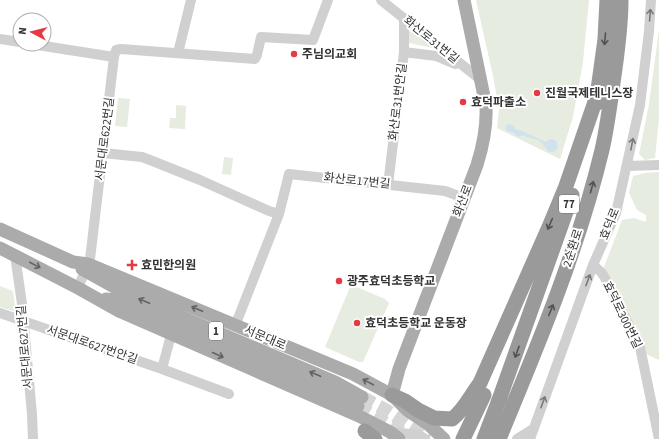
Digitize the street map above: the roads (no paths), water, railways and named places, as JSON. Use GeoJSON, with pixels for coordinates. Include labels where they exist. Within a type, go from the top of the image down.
{"type":"FeatureCollection","features":[{"type":"Feature","properties":{"kind":"highway","name":"2순환로"},"geometry":{"type":"LineString","coordinates":[[483,437],[500,400],[586,154],[597,96],[605,39],[618,1]]}},
{"type":"Feature","properties":{"kind":"highway","name":"2순환로"},"geometry":{"type":"LineString","coordinates":[[499,439],[566,270],[602,150],[611,97],[618,1]]}},
{"type":"Feature","properties":{"kind":"highway"},"geometry":{"type":"LineString","coordinates":[[463,439],[482,389],[566,186],[597,96]]}},
{"type":"Feature","properties":{"kind":"highway"},"geometry":{"type":"LineString","coordinates":[[392,395],[434,418],[452,419],[460,413],[470,396],[482,389],[558,237]]}},
{"type":"Feature","properties":{"kind":"main road","name":"화산로"},"geometry":{"type":"LineString","coordinates":[[392,395],[399,369],[477,165],[484,138],[486,115],[481,80],[464,0]]}},
{"type":"Feature","properties":{"kind":"main road","name":"서문대로"},"geometry":{"type":"LineString","coordinates":[[0,230],[73,262],[353,374],[392,395],[407,410],[428,424],[444,439]]}},
{"type":"Feature","properties":{"kind":"main road","name":"서문대로"},"geometry":{"type":"LineString","coordinates":[[0,248],[95,297],[118,311],[172,335],[356,405]]}},
{"type":"Feature","properties":{"kind":"main road","name":"서문대로"},"geometry":{"type":"LineString","coordinates":[[86,267],[125,293],[335,382],[356,405],[394,435]]}},
{"type":"Feature","properties":{"kind":"main road","name":"서문대로"},"geometry":{"type":"LineString","coordinates":[[95,297],[115,300],[160,318],[302,379],[356,405]]}},
{"type":"Feature","properties":{"kind":"main road"},"geometry":{"type":"LineString","coordinates":[[482,389],[472,405],[471,414],[483,437]]}},
{"type":"Feature","properties":{"kind":"street"},"geometry":{"type":"LineString","coordinates":[[178,53],[191,0]]}},
{"type":"Feature","properties":{"kind":"street"},"geometry":{"type":"LineString","coordinates":[[52,47],[114,57],[116,50],[121,49],[255,59],[262,37],[313,40],[328,0]]}},
{"type":"Feature","properties":{"kind":"street","name":"화산로31번길"},"geometry":{"type":"LineString","coordinates":[[381,0],[481,80]]}},
{"type":"Feature","properties":{"kind":"street","name":"효덕로"},"geometry":{"type":"LineString","coordinates":[[532,434],[593,265],[616,213],[640,105],[649,31],[651,0]]}},
{"type":"Feature","properties":{"kind":"street","name":"화산로31번안길"},"geometry":{"type":"LineString","coordinates":[[388,185],[404,52],[404,18]]}},
{"type":"Feature","properties":{"kind":"street"},"geometry":{"type":"LineString","coordinates":[[0,39],[12,41]]}},
{"type":"Feature","properties":{"kind":"street"},"geometry":{"type":"LineString","coordinates":[[404,52],[436,56],[468,70]]}},
{"type":"Feature","properties":{"kind":"street","name":"서문대로622번길"},"geometry":{"type":"LineString","coordinates":[[78,288],[90,259],[114,57]]}},
{"type":"Feature","properties":{"kind":"street"},"geometry":{"type":"LineString","coordinates":[[103,153],[142,157],[279,214]]}},
{"type":"Feature","properties":{"kind":"street"},"geometry":{"type":"LineString","coordinates":[[627,166],[659,165]]}},
{"type":"Feature","properties":{"kind":"street","name":"화산로17번길"},"geometry":{"type":"LineString","coordinates":[[235,326],[279,214],[289,174],[445,191],[464,198]]}},
{"type":"Feature","properties":{"kind":"street","name":"서문대로627번길"},"geometry":{"type":"LineString","coordinates":[[15,255],[23,320],[33,439]]}},
{"type":"Feature","properties":{"kind":"street","name":"효덕로300번길"},"geometry":{"type":"LineString","coordinates":[[593,265],[605,278],[640,347],[659,439]]}},
{"type":"Feature","properties":{"kind":"street","name":"서문대로627번안길"},"geometry":{"type":"LineString","coordinates":[[0,313],[162,369],[228,394]]}},
{"type":"Feature","properties":{"kind":"street"},"geometry":{"type":"LineString","coordinates":[[162,369],[172,335]]}},
{"type":"Feature","properties":{"kind":"street"},"geometry":{"type":"LineString","coordinates":[[356,405],[370,436]]}},
{"type":"Feature","properties":{"kind":"street"},"geometry":{"type":"LineString","coordinates":[[517,439],[532,434]]}},
{"type":"Feature","properties":{"kind":"street"},"geometry":{"type":"LineString","coordinates":[[394,435],[419,435],[425,439]]}},
{"type":"Feature","properties":{"kind":"street"},"geometry":{"type":"LineString","coordinates":[[483,437],[494,439]]}},
{"type":"Feature","properties":{"kind":"water"},"geometry":{"type":"Polygon","coordinates":[[[507,124],[513,125],[515,129],[546,142],[551,139],[555,140],[557,142],[557,149],[549,152],[542,143],[536,139],[523,135],[519,137],[512,132],[507,131],[507,124]]]}},
{"type":"Feature","properties":{"kind":"tunnel"},"geometry":{"type":"LineString","coordinates":[[362,397],[388,411],[429,439]]}},
{"type":"Feature","properties":{"kind":"tunnel"},"geometry":{"type":"LineString","coordinates":[[358,406],[404,434]]}},
{"type":"Feature","properties":{"kind":"place","name":"주님의교회"},"geometry":{"type":"Point","coordinates":[294,54]}},
{"type":"Feature","properties":{"kind":"place","name":"진월국제테니스장"},"geometry":{"type":"Point","coordinates":[537,93]}},
{"type":"Feature","properties":{"kind":"place","name":"효덕파출소"},"geometry":{"type":"Point","coordinates":[463,102]}},
{"type":"Feature","properties":{"kind":"place","name":"효민한의원"},"geometry":{"type":"Point","coordinates":[132,265]}},
{"type":"Feature","properties":{"kind":"place","name":"광주효덕초등학교"},"geometry":{"type":"Point","coordinates":[339,281]}},
{"type":"Feature","properties":{"kind":"place","name":"효덕초등학교 운동장"},"geometry":{"type":"Point","coordinates":[357,323]}}]}
